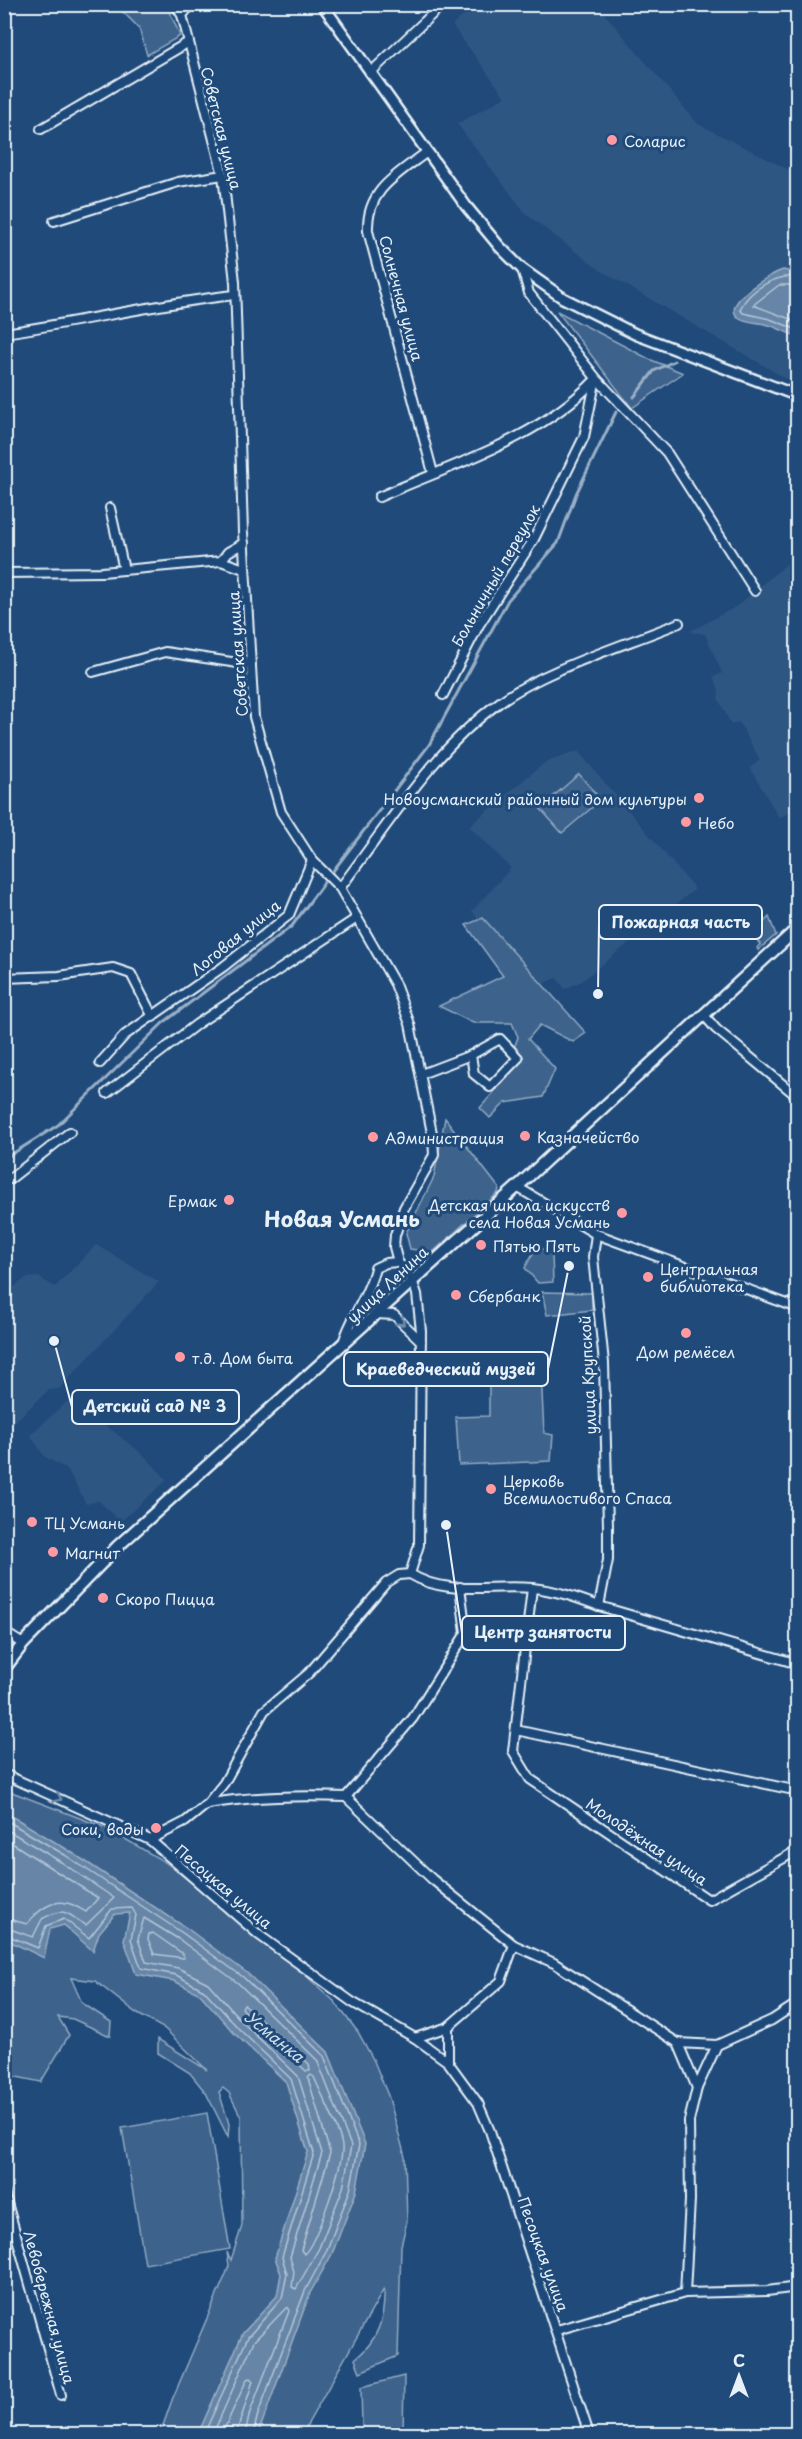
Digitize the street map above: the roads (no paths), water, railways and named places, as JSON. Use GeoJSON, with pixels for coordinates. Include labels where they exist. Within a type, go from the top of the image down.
{"type":"FeatureCollection","features":[{"type":"Feature","properties":{"kind":"main road","name":"улица Ленина"},"geometry":{"type":"LineString","coordinates":[[4,1669],[23,1644],[118,1546],[516,1187],[798,928]]}},
{"type":"Feature","properties":{"kind":"street"},"geometry":{"type":"LineString","coordinates":[[4,9],[10,4]]}},
{"type":"Feature","properties":{"kind":"street","name":"Советская улица"},"geometry":{"type":"LineString","coordinates":[[175,4],[182,15],[187,43],[223,175],[236,295],[244,569],[254,717],[281,812],[312,860],[340,888],[395,984],[410,1024],[422,1074],[434,1155],[404,1208],[395,1235],[394,1246],[398,1262]]}},
{"type":"Feature","properties":{"kind":"street"},"geometry":{"type":"LineString","coordinates":[[182,15],[192,4]]}},
{"type":"Feature","properties":{"kind":"street"},"geometry":{"type":"LineString","coordinates":[[321,4],[473,214],[499,246],[522,269],[563,298],[635,334],[798,396]]}},
{"type":"Feature","properties":{"kind":"street"},"geometry":{"type":"LineString","coordinates":[[370,73],[443,4]]}},
{"type":"Feature","properties":{"kind":"street"},"geometry":{"type":"LineString","coordinates":[[41,129],[187,43]]}},
{"type":"Feature","properties":{"kind":"street","name":"Солнечная улица"},"geometry":{"type":"LineString","coordinates":[[427,152],[376,192],[368,219],[368,231],[433,473]]}},
{"type":"Feature","properties":{"kind":"street"},"geometry":{"type":"LineString","coordinates":[[54,221],[178,182],[223,175]]}},
{"type":"Feature","properties":{"kind":"street"},"geometry":{"type":"LineString","coordinates":[[522,269],[529,292],[596,378],[667,453],[755,591]]}},
{"type":"Feature","properties":{"kind":"street"},"geometry":{"type":"LineString","coordinates":[[4,333],[54,326],[188,299],[236,295]]}},
{"type":"Feature","properties":{"kind":"street"},"geometry":{"type":"LineString","coordinates":[[379,497],[503,445],[576,400],[596,378]]}},
{"type":"Feature","properties":{"kind":"street","name":"Больничный переулок"},"geometry":{"type":"LineString","coordinates":[[443,695],[479,625],[534,539],[580,446],[596,378]]}},
{"type":"Feature","properties":{"kind":"street"},"geometry":{"type":"LineString","coordinates":[[110,508],[124,570]]}},
{"type":"Feature","properties":{"kind":"street"},"geometry":{"type":"LineString","coordinates":[[221,561],[228,552],[244,543]]}},
{"type":"Feature","properties":{"kind":"street"},"geometry":{"type":"LineString","coordinates":[[4,573],[41,574],[124,570],[221,561],[244,569]]}},
{"type":"Feature","properties":{"kind":"street"},"geometry":{"type":"LineString","coordinates":[[340,888],[451,742],[500,702],[570,667],[679,623]]}},
{"type":"Feature","properties":{"kind":"street"},"geometry":{"type":"LineString","coordinates":[[93,672],[165,652],[250,665]]}},
{"type":"Feature","properties":{"kind":"street","name":"Логовая улица"},"geometry":{"type":"LineString","coordinates":[[100,1063],[125,1035],[223,968],[289,915],[312,860]]}},
{"type":"Feature","properties":{"kind":"street"},"geometry":{"type":"LineString","coordinates":[[107,1094],[196,1024],[357,918]]}},
{"type":"Feature","properties":{"kind":"street"},"geometry":{"type":"LineString","coordinates":[[4,978],[59,976],[113,968],[131,974],[153,1017]]}},
{"type":"Feature","properties":{"kind":"street"},"geometry":{"type":"LineString","coordinates":[[703,1014],[716,1029],[798,1097]]}},
{"type":"Feature","properties":{"kind":"street"},"geometry":{"type":"LineString","coordinates":[[422,1074],[471,1055],[500,1038],[518,1058],[490,1087],[474,1074],[471,1055]]}},
{"type":"Feature","properties":{"kind":"street"},"geometry":{"type":"LineString","coordinates":[[4,1179],[10,1179],[70,1132]]}},
{"type":"Feature","properties":{"kind":"street"},"geometry":{"type":"LineString","coordinates":[[516,1187],[596,1234],[651,1257],[798,1308]]}},
{"type":"Feature","properties":{"kind":"street","name":"улица Крупской"},"geometry":{"type":"LineString","coordinates":[[596,1234],[593,1257],[603,1363],[608,1526],[608,1560],[599,1606]]}},
{"type":"Feature","properties":{"kind":"street"},"geometry":{"type":"LineString","coordinates":[[342,1345],[347,1328],[372,1283],[375,1268],[386,1263],[398,1262],[412,1280],[417,1294],[421,1341],[419,1545],[410,1574]]}},
{"type":"Feature","properties":{"kind":"street"},"geometry":{"type":"LineString","coordinates":[[376,1314],[394,1315],[421,1341]]}},
{"type":"Feature","properties":{"kind":"street"},"geometry":{"type":"LineString","coordinates":[[147,1839],[185,1822],[207,1804],[224,1783],[264,1711],[309,1673],[386,1583],[399,1575],[410,1574],[439,1587],[532,1588],[568,1594],[599,1606],[798,1664]]}},
{"type":"Feature","properties":{"kind":"street"},"geometry":{"type":"LineString","coordinates":[[346,1797],[413,1718],[466,1633],[460,1587]]}},
{"type":"Feature","properties":{"kind":"street","name":"Молодёжная улица"},"geometry":{"type":"LineString","coordinates":[[532,1588],[513,1751],[530,1779],[709,1900],[798,1850]]}},
{"type":"Feature","properties":{"kind":"street"},"geometry":{"type":"LineString","coordinates":[[4,1632],[23,1644]]}},
{"type":"Feature","properties":{"kind":"street"},"geometry":{"type":"LineString","coordinates":[[516,1730],[798,1791]]}},
{"type":"Feature","properties":{"kind":"street","name":"Песоцкая улица"},"geometry":{"type":"LineString","coordinates":[[4,1774],[147,1839],[259,1935],[352,2002],[415,2038],[448,2062],[469,2089],[486,2122],[557,2330],[589,2434]]}},
{"type":"Feature","properties":{"kind":"street"},"geometry":{"type":"LineString","coordinates":[[207,1804],[251,1797],[298,1795],[346,1797],[432,1879],[514,1945],[554,1963],[678,2043],[717,2045],[772,2020],[798,2003]]}},
{"type":"Feature","properties":{"kind":"street"},"geometry":{"type":"LineString","coordinates":[[415,2038],[448,2027],[501,1981],[514,1945]]}},
{"type":"Feature","properties":{"kind":"street"},"geometry":{"type":"LineString","coordinates":[[448,2027],[448,2062]]}},
{"type":"Feature","properties":{"kind":"street"},"geometry":{"type":"LineString","coordinates":[[678,2043],[697,2088]]}},
{"type":"Feature","properties":{"kind":"street"},"geometry":{"type":"LineString","coordinates":[[685,2293],[690,2200],[689,2121],[697,2088],[717,2045]]}},
{"type":"Feature","properties":{"kind":"street","name":"Левобережная улица"},"geometry":{"type":"LineString","coordinates":[[4,2192],[61,2395]]}},
{"type":"Feature","properties":{"kind":"street"},"geometry":{"type":"LineString","coordinates":[[557,2330],[685,2293],[766,2291],[798,2287]]}},
{"type":"Feature","properties":{"kind":"water"},"geometry":{"type":"Polygon","coordinates":[[[783,270],[797,273],[798,335],[795,336],[769,325],[741,319],[734,311],[741,297],[750,289],[783,270]]]}},
{"type":"Feature","properties":{"kind":"water","name":"Усманка"},"geometry":{"type":"Polygon","coordinates":[[[5,1812],[68,1850],[188,1929],[247,1973],[328,2052],[365,2144],[356,2192],[332,2254],[310,2293],[258,2434],[198,2434],[243,2333],[277,2296],[281,2274],[275,2258],[308,2152],[286,2082],[234,2033],[200,1994],[174,1981],[136,1974],[124,1940],[130,1913],[115,1914],[99,1933],[93,1951],[64,1925],[50,1929],[44,1958],[5,1939],[5,1812]]]}},
{"type":"Feature","properties":{"kind":"waterway"},"geometry":{"type":"LineString","coordinates":[[634,397],[654,371],[674,361]]}},
{"type":"Feature","properties":{"kind":"waterway"},"geometry":{"type":"LineString","coordinates":[[333,871],[429,745],[508,600],[558,543],[576,494],[616,412]]}},
{"type":"Feature","properties":{"kind":"waterway"},"geometry":{"type":"LineString","coordinates":[[4,1159],[58,1125],[163,1023],[292,926],[325,881]]}},
{"type":"Feature","properties":{"kind":"place","name":"Соларис"},"geometry":{"type":"Point","coordinates":[612,140]}},
{"type":"Feature","properties":{"kind":"place","name":"Новоусманский районный дом культуры"},"geometry":{"type":"Point","coordinates":[699,798]}},
{"type":"Feature","properties":{"kind":"place","name":"Небо"},"geometry":{"type":"Point","coordinates":[686,822]}},
{"type":"Feature","properties":{"kind":"place","name":"Пожарная часть"},"geometry":{"type":"Point","coordinates":[598,994]}},
{"type":"Feature","properties":{"kind":"place","name":"Казначейство"},"geometry":{"type":"Point","coordinates":[525,1136]}},
{"type":"Feature","properties":{"kind":"place","name":"Администрация"},"geometry":{"type":"Point","coordinates":[373,1137]}},
{"type":"Feature","properties":{"kind":"place","name":"Ермак"},"geometry":{"type":"Point","coordinates":[229,1200]}},
{"type":"Feature","properties":{"kind":"place","name":"Детская школа искусств села Новая Усмань"},"geometry":{"type":"Point","coordinates":[622,1213]}},
{"type":"Feature","properties":{"kind":"place","name":"Пятью Пять"},"geometry":{"type":"Point","coordinates":[481,1245]}},
{"type":"Feature","properties":{"kind":"place","name":"Краеведческий музей"},"geometry":{"type":"Point","coordinates":[569,1266]}},
{"type":"Feature","properties":{"kind":"place","name":"Центральная библиотека"},"geometry":{"type":"Point","coordinates":[648,1277]}},
{"type":"Feature","properties":{"kind":"place","name":"Сбербанк"},"geometry":{"type":"Point","coordinates":[456,1295]}},
{"type":"Feature","properties":{"kind":"place","name":"Дом ремёсел"},"geometry":{"type":"Point","coordinates":[686,1333]}},
{"type":"Feature","properties":{"kind":"place","name":"Детский сад № 3"},"geometry":{"type":"Point","coordinates":[54,1341]}},
{"type":"Feature","properties":{"kind":"place","name":"т.д. Дом быта"},"geometry":{"type":"Point","coordinates":[180,1357]}},
{"type":"Feature","properties":{"kind":"place","name":"Церковь Всемилостивого Спаса"},"geometry":{"type":"Point","coordinates":[491,1489]}},
{"type":"Feature","properties":{"kind":"place","name":"ТЦ Усмань"},"geometry":{"type":"Point","coordinates":[32,1522]}},
{"type":"Feature","properties":{"kind":"place","name":"Центр занятости"},"geometry":{"type":"Point","coordinates":[446,1525]}},
{"type":"Feature","properties":{"kind":"place","name":"Магнит"},"geometry":{"type":"Point","coordinates":[53,1552]}},
{"type":"Feature","properties":{"kind":"place","name":"Скоро Пицца"},"geometry":{"type":"Point","coordinates":[103,1598]}},
{"type":"Feature","properties":{"kind":"place","name":"Соки, воды"},"geometry":{"type":"Point","coordinates":[156,1828]}},
{"type":"Feature","properties":{"kind":"district","name":"Новая Усмань"},"geometry":{"type":"Point","coordinates":[342,1218]}}]}
